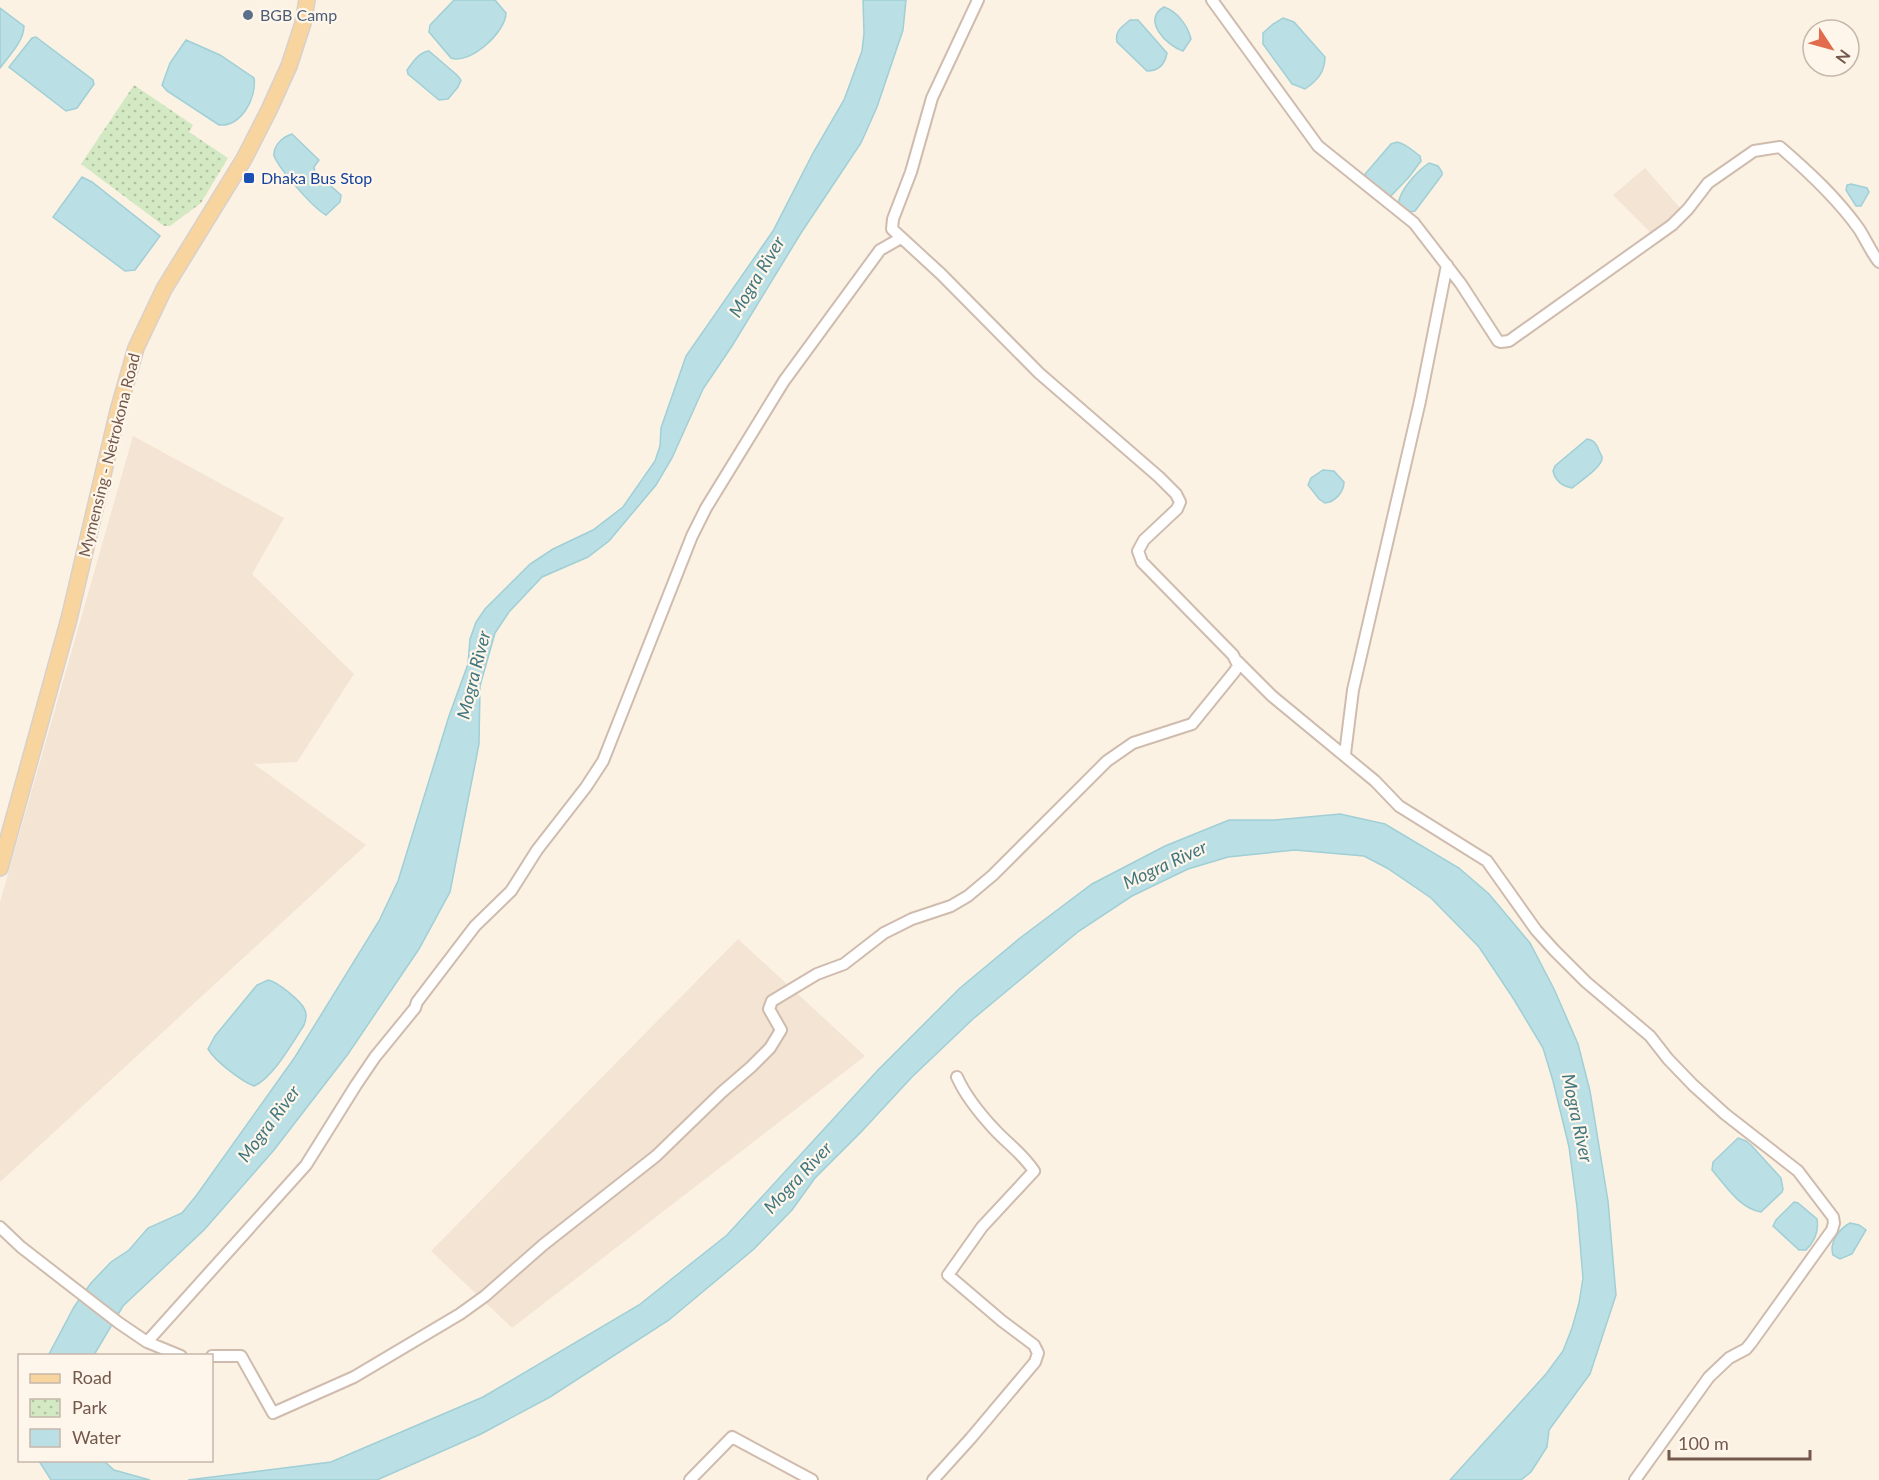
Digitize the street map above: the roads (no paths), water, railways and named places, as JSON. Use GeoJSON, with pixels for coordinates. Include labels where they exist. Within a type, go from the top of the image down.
{"type":"FeatureCollection","features":[{"type":"Feature","properties":{"kind":"main road","name":"Mymensing - Netrokona Road"},"geometry":{"type":"LineString","coordinates":[[0,868],[69,620],[113,433],[136,348],[164,288],[244,159],[269,110],[289,66],[303,23],[307,0]]}},
{"type":"Feature","properties":{"kind":"street"},"geometry":{"type":"LineString","coordinates":[[978,0],[932,98],[911,172],[893,219],[892,229],[928,261],[1039,373],[1176,494],[1180,502],[1177,509],[1144,540],[1138,551],[1142,562],[1272,696],[1345,754],[1399,806],[1487,861],[1536,930],[1554,950],[1586,982],[1650,1036],[1668,1059],[1725,1114],[1798,1171],[1833,1217],[1832,1230],[1746,1349],[1729,1358],[1709,1377],[1635,1480]]}},
{"type":"Feature","properties":{"kind":"street"},"geometry":{"type":"LineString","coordinates":[[1212,0],[1318,146],[1413,223],[1447,265],[1498,341],[1504,342],[1574,296],[1672,225],[1708,183],[1754,151],[1780,147],[1802,166],[1841,206],[1879,262]]}},
{"type":"Feature","properties":{"kind":"street"},"geometry":{"type":"LineString","coordinates":[[147,1342],[306,1165],[375,1056],[415,1008],[417,1002],[475,926],[511,891],[537,850],[586,787],[603,761],[692,536],[706,508],[784,381],[880,250],[901,238]]}},
{"type":"Feature","properties":{"kind":"street"},"geometry":{"type":"LineString","coordinates":[[1345,754],[1353,690],[1420,401],[1447,265]]}},
{"type":"Feature","properties":{"kind":"street"},"geometry":{"type":"LineString","coordinates":[[213,1356],[241,1356],[273,1413],[354,1377],[460,1314],[656,1156],[770,1048],[781,1030],[769,1009],[772,1001],[818,974],[843,964],[884,933],[912,919],[951,906],[968,896],[993,875],[1113,756],[1133,743],[1192,724],[1238,666],[1237,661]]}},
{"type":"Feature","properties":{"kind":"street"},"geometry":{"type":"LineString","coordinates":[[933,1480],[1006,1398],[1035,1362],[1038,1353],[1034,1345],[948,1275],[982,1227],[1034,1171],[1023,1155],[997,1132],[978,1110],[964,1092],[957,1077]]}},
{"type":"Feature","properties":{"kind":"street"},"geometry":{"type":"LineString","coordinates":[[0,1227],[21,1247],[119,1323],[147,1342],[176,1354]]}},
{"type":"Feature","properties":{"kind":"street"},"geometry":{"type":"LineString","coordinates":[[690,1480],[732,1437],[738,1438],[813,1480]]}},
{"type":"Feature","properties":{"kind":"water"},"geometry":{"type":"Polygon","coordinates":[[[454,0],[495,0],[506,13],[500,29],[486,45],[468,57],[459,59],[451,58],[429,32],[430,25],[454,0]]]}},
{"type":"Feature","properties":{"kind":"water","name":"Mogra River"},"geometry":{"type":"Polygon","coordinates":[[[863,0],[906,0],[903,30],[877,107],[861,143],[801,233],[703,389],[672,458],[656,485],[609,541],[588,557],[542,577],[509,612],[495,633],[480,686],[479,744],[450,892],[419,949],[348,1054],[274,1150],[204,1230],[123,1306],[95,1354],[49,1354],[74,1307],[91,1283],[111,1262],[129,1250],[148,1228],[182,1213],[196,1196],[295,1057],[379,921],[398,881],[449,716],[468,664],[470,639],[476,622],[485,609],[530,564],[553,549],[593,530],[623,507],[655,461],[660,446],[661,428],[686,356],[773,231],[813,153],[844,100],[862,51],[863,0]]]}},
{"type":"Feature","properties":{"kind":"water"},"geometry":{"type":"Polygon","coordinates":[[[1164,7],[1177,15],[1190,34],[1191,39],[1183,51],[1170,44],[1159,32],[1155,19],[1164,7]]]}},
{"type":"Feature","properties":{"kind":"water"},"geometry":{"type":"Polygon","coordinates":[[[0,8],[24,26],[19,43],[0,68],[0,8]]]}},
{"type":"Feature","properties":{"kind":"water"},"geometry":{"type":"Polygon","coordinates":[[[1283,18],[1294,22],[1325,57],[1320,76],[1305,89],[1292,84],[1263,44],[1263,33],[1283,18]]]}},
{"type":"Feature","properties":{"kind":"water"},"geometry":{"type":"Polygon","coordinates":[[[1130,20],[1138,20],[1167,53],[1163,64],[1158,68],[1147,71],[1117,42],[1118,32],[1130,20]]]}},
{"type":"Feature","properties":{"kind":"water"},"geometry":{"type":"Polygon","coordinates":[[[36,37],[93,80],[94,84],[77,108],[66,111],[9,67],[32,38],[36,37]]]}},
{"type":"Feature","properties":{"kind":"water"},"geometry":{"type":"Polygon","coordinates":[[[186,40],[220,55],[254,78],[250,102],[241,116],[234,121],[219,125],[167,91],[162,85],[170,63],[186,40]]]}},
{"type":"Feature","properties":{"kind":"water"},"geometry":{"type":"Polygon","coordinates":[[[429,51],[461,80],[448,99],[439,100],[408,74],[407,70],[416,58],[429,51]]]}},
{"type":"Feature","properties":{"kind":"water"},"geometry":{"type":"Polygon","coordinates":[[[292,134],[319,160],[314,167],[315,172],[341,195],[340,202],[326,215],[297,188],[274,156],[279,142],[292,134]]]}},
{"type":"Feature","properties":{"kind":"water"},"geometry":{"type":"Polygon","coordinates":[[[1397,142],[1420,156],[1421,161],[1391,196],[1365,174],[1391,144],[1397,142]]]}},
{"type":"Feature","properties":{"kind":"water"},"geometry":{"type":"Polygon","coordinates":[[[1429,163],[1438,166],[1442,175],[1415,211],[1407,212],[1398,205],[1399,200],[1414,176],[1429,163]]]}},
{"type":"Feature","properties":{"kind":"water"},"geometry":{"type":"Polygon","coordinates":[[[82,177],[92,182],[160,236],[135,270],[125,271],[53,217],[82,177]]]}},
{"type":"Feature","properties":{"kind":"water"},"geometry":{"type":"Polygon","coordinates":[[[1847,185],[1867,188],[1869,192],[1861,206],[1856,206],[1846,190],[1847,185]]]}},
{"type":"Feature","properties":{"kind":"water"},"geometry":{"type":"Polygon","coordinates":[[[1587,439],[1596,444],[1602,461],[1572,488],[1565,486],[1555,477],[1553,471],[1555,466],[1587,439]]]}},
{"type":"Feature","properties":{"kind":"water"},"geometry":{"type":"Polygon","coordinates":[[[1323,470],[1334,471],[1344,482],[1338,496],[1325,503],[1308,485],[1311,478],[1323,470]]]}},
{"type":"Feature","properties":{"kind":"water","name":"Mogra River"},"geometry":{"type":"Polygon","coordinates":[[[1340,814],[1385,824],[1459,868],[1489,894],[1530,943],[1554,989],[1578,1044],[1590,1091],[1608,1201],[1616,1295],[1590,1374],[1549,1430],[1547,1447],[1531,1472],[1521,1480],[1450,1480],[1546,1374],[1563,1351],[1579,1303],[1583,1278],[1569,1147],[1543,1048],[1479,947],[1431,898],[1387,868],[1364,856],[1295,850],[1228,857],[1188,869],[1132,896],[1079,931],[973,1019],[912,1077],[815,1178],[792,1210],[754,1249],[669,1320],[550,1397],[481,1434],[377,1480],[188,1480],[331,1462],[483,1397],[639,1305],[727,1235],[878,1070],[960,988],[1020,938],[1092,884],[1165,846],[1229,820],[1275,820],[1340,814]]]}},
{"type":"Feature","properties":{"kind":"water"},"geometry":{"type":"Polygon","coordinates":[[[268,980],[277,984],[303,1006],[306,1018],[304,1025],[282,1059],[268,1076],[254,1086],[229,1070],[208,1049],[215,1036],[257,985],[268,980]]]}},
{"type":"Feature","properties":{"kind":"water"},"geometry":{"type":"Polygon","coordinates":[[[1738,1138],[1751,1145],[1781,1178],[1782,1192],[1761,1212],[1753,1210],[1740,1201],[1712,1170],[1713,1162],[1738,1138]]]}},
{"type":"Feature","properties":{"kind":"water"},"geometry":{"type":"Polygon","coordinates":[[[1794,1202],[1817,1219],[1815,1236],[1806,1250],[1799,1250],[1773,1226],[1794,1202]]]}},
{"type":"Feature","properties":{"kind":"water"},"geometry":{"type":"Polygon","coordinates":[[[1850,1223],[1866,1230],[1852,1254],[1840,1259],[1833,1255],[1832,1245],[1839,1232],[1850,1223]]]}},
{"type":"Feature","properties":{"kind":"water"},"geometry":{"type":"Polygon","coordinates":[[[40,1462],[105,1462],[114,1470],[150,1480],[51,1480],[40,1462]]]}},
{"type":"Feature","properties":{"kind":"place","name":"BGB Camp"},"geometry":{"type":"Point","coordinates":[248,15]}},
{"type":"Feature","properties":{"kind":"place","name":"Dhaka Bus Stop"},"geometry":{"type":"Point","coordinates":[249,178]}}]}
